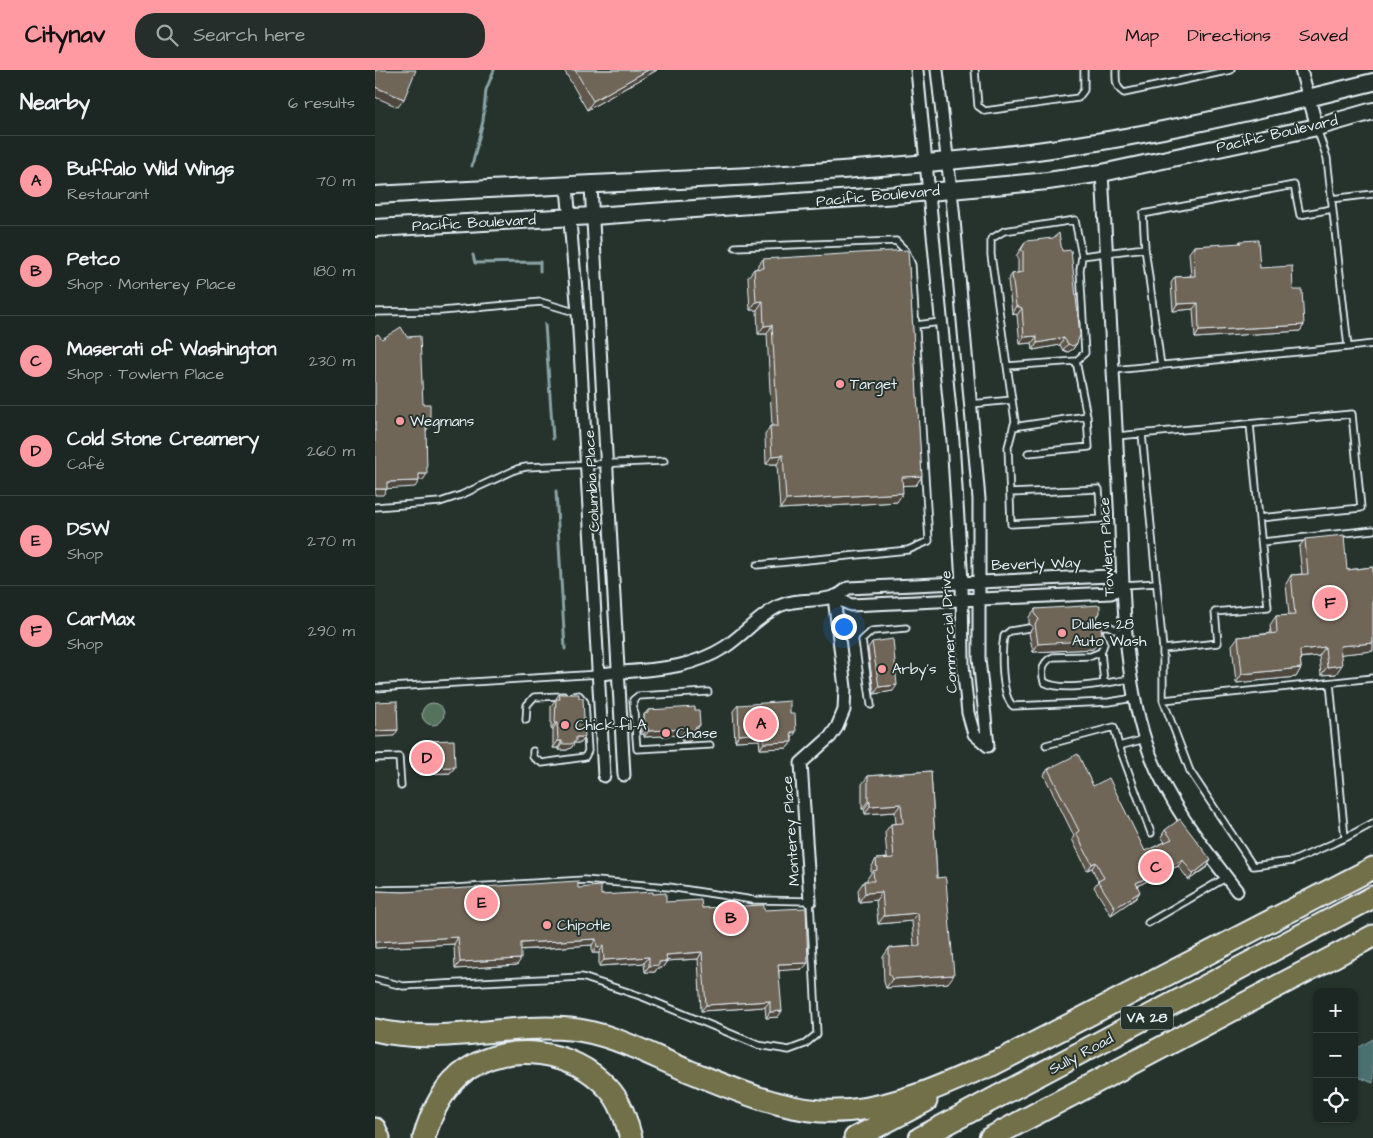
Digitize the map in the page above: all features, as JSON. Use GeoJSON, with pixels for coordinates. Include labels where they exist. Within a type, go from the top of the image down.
{"type":"FeatureCollection","features":[{"type":"Feature","properties":{"kind":"highway"},"geometry":{"type":"LineString","coordinates":[[855,1138],[1000,1060],[1373,868]]}},
{"type":"Feature","properties":{"kind":"highway","name":"Sully Road"},"geometry":{"type":"LineString","coordinates":[[920,1138],[1373,897]]}},
{"type":"Feature","properties":{"kind":"highway","name":"VA 28"},"geometry":{"type":"LineString","coordinates":[[990,1138],[1373,936]]}},
{"type":"Feature","properties":{"kind":"highway"},"geometry":{"type":"LineString","coordinates":[[375,1030],[394,1035],[433,1037],[544,1028],[571,1029],[598,1034],[621,1042],[689,1071],[753,1094],[794,1107],[821,1111],[854,1110],[880,1106],[929,1091],[1000,1060]]}},
{"type":"Feature","properties":{"kind":"highway"},"geometry":{"type":"LineString","coordinates":[[424,1138],[430,1118],[444,1094],[468,1069],[489,1058],[511,1053],[542,1053],[583,1067],[608,1087],[621,1107],[631,1138]]}},
{"type":"Feature","properties":{"kind":"highway"},"geometry":{"type":"LineString","coordinates":[[1021,1138],[1114,1073]]}},
{"type":"Feature","properties":{"kind":"highway"},"geometry":{"type":"LineString","coordinates":[[375,1129],[379,1138]]}},
{"type":"Feature","properties":{"kind":"main road","name":"Pacific Boulevard"},"geometry":{"type":"LineString","coordinates":[[375,195],[494,188],[591,186],[926,164],[1103,141],[1308,99],[1373,82]]}},
{"type":"Feature","properties":{"kind":"main road","name":"Pacific Boulevard"},"geometry":{"type":"LineString","coordinates":[[375,228],[593,216],[929,192],[1048,181],[1102,173],[1317,127],[1373,111]]}},
{"type":"Feature","properties":{"kind":"street","name":"Commercial Drive"},"geometry":{"type":"LineString","coordinates":[[917,70],[942,322],[962,582],[963,665],[968,713],[974,734],[988,746],[979,658],[979,599],[981,581],[979,499],[937,70]]}},
{"type":"Feature","properties":{"kind":"street"},"geometry":{"type":"LineString","coordinates":[[1301,70],[1317,127]]}},
{"type":"Feature","properties":{"kind":"street","name":"Towlern Place"},"geometry":{"type":"LineString","coordinates":[[1102,173],[1127,636],[1134,698],[1145,739],[1164,786],[1179,812],[1237,890]]}},
{"type":"Feature","properties":{"kind":"street","name":"Columbia Place"},"geometry":{"type":"LineString","coordinates":[[591,186],[605,463],[624,775]]}},
{"type":"Feature","properties":{"kind":"street","name":"Columbia Place"},"geometry":{"type":"LineString","coordinates":[[567,187],[571,217],[587,464],[605,776]]}},
{"type":"Feature","properties":{"kind":"street","name":"Beverly Way"},"geometry":{"type":"LineString","coordinates":[[834,597],[848,588],[981,581],[1109,576],[1124,585]]}},
{"type":"Feature","properties":{"kind":"street"},"geometry":{"type":"LineString","coordinates":[[600,674],[678,667],[708,657],[731,643],[779,607],[807,599],[834,597],[851,605],[1111,593],[1124,585]]}},
{"type":"Feature","properties":{"kind":"street","name":"Monterey Place"},"geometry":{"type":"LineString","coordinates":[[810,901],[801,762],[821,746],[837,728],[845,703],[834,597]]}},
{"type":"Feature","properties":{"kind":"lane"},"geometry":{"type":"LineString","coordinates":[[975,70],[978,106],[985,111],[1078,98],[1084,90],[1084,70]]}},
{"type":"Feature","properties":{"kind":"lane"},"geometry":{"type":"LineString","coordinates":[[1116,70],[1116,83],[1118,89],[1124,94],[1231,70]]}},
{"type":"Feature","properties":{"kind":"lane"},"geometry":{"type":"LineString","coordinates":[[1317,127],[1327,158],[1348,347]]}},
{"type":"Feature","properties":{"kind":"lane"},"geometry":{"type":"LineString","coordinates":[[1161,366],[1145,248],[1143,214],[1294,185],[1300,215],[1332,209]]}},
{"type":"Feature","properties":{"kind":"lane"},"geometry":{"type":"LineString","coordinates":[[1331,199],[1373,194]]}},
{"type":"Feature","properties":{"kind":"lane"},"geometry":{"type":"LineString","coordinates":[[1007,366],[1076,361],[1085,353],[1079,270],[1083,256],[1075,220],[1005,231],[991,239],[991,254],[1007,366],[1012,400],[1013,427],[1008,447],[1011,524],[1101,518],[1099,489],[1010,493]]}},
{"type":"Feature","properties":{"kind":"lane"},"geometry":{"type":"LineString","coordinates":[[735,247],[896,241],[906,250],[912,265],[929,541],[908,550],[757,565]]}},
{"type":"Feature","properties":{"kind":"lane"},"geometry":{"type":"LineString","coordinates":[[1083,256],[1145,248]]}},
{"type":"Feature","properties":{"kind":"lane"},"geometry":{"type":"LineString","coordinates":[[375,312],[441,311],[541,302],[577,313]]}},
{"type":"Feature","properties":{"kind":"lane"},"geometry":{"type":"LineString","coordinates":[[916,324],[942,322]]}},
{"type":"Feature","properties":{"kind":"lane"},"geometry":{"type":"LineString","coordinates":[[1113,370],[1373,344]]}},
{"type":"Feature","properties":{"kind":"lane"},"geometry":{"type":"LineString","coordinates":[[1028,453],[1089,446],[1087,416],[1076,361]]}},
{"type":"Feature","properties":{"kind":"lane"},"geometry":{"type":"LineString","coordinates":[[971,404],[1012,400]]}},
{"type":"Feature","properties":{"kind":"lane"},"geometry":{"type":"LineString","coordinates":[[1117,436],[1352,414],[1361,508],[1259,518]]}},
{"type":"Feature","properties":{"kind":"lane"},"geometry":{"type":"LineString","coordinates":[[1013,427],[1087,416]]}},
{"type":"Feature","properties":{"kind":"lane"},"geometry":{"type":"LineString","coordinates":[[1163,649],[1218,643],[1215,612],[1268,607],[1250,424]]}},
{"type":"Feature","properties":{"kind":"lane"},"geometry":{"type":"LineString","coordinates":[[1142,434],[1163,649],[1163,700],[1190,771],[1253,866],[1293,860],[1345,838],[1373,823]]}},
{"type":"Feature","properties":{"kind":"lane"},"geometry":{"type":"LineString","coordinates":[[375,507],[440,502],[461,496],[517,469],[664,461]]}},
{"type":"Feature","properties":{"kind":"lane"},"geometry":{"type":"LineString","coordinates":[[1262,542],[1373,530]]}},
{"type":"Feature","properties":{"kind":"lane"},"geometry":{"type":"LineString","coordinates":[[1124,585],[1157,583]]}},
{"type":"Feature","properties":{"kind":"lane"},"geometry":{"type":"LineString","coordinates":[[1104,682],[1101,652],[1104,644],[1102,636],[1095,626],[1109,626],[1127,636]]}},
{"type":"Feature","properties":{"kind":"lane"},"geometry":{"type":"LineString","coordinates":[[871,704],[862,640],[871,631],[906,628]]}},
{"type":"Feature","properties":{"kind":"lane"},"geometry":{"type":"LineString","coordinates":[[1029,628],[1010,631],[1004,636],[1005,689],[1009,702],[1013,706],[1109,702],[1134,698]]}},
{"type":"Feature","properties":{"kind":"lane"},"geometry":{"type":"LineString","coordinates":[[1101,652],[1091,656],[1053,657],[1043,666],[1044,682],[1051,686],[1131,679]]}},
{"type":"Feature","properties":{"kind":"lane"},"geometry":{"type":"LineString","coordinates":[[375,688],[600,674]]}},
{"type":"Feature","properties":{"kind":"lane"},"geometry":{"type":"LineString","coordinates":[[1163,700],[1373,678]]}},
{"type":"Feature","properties":{"kind":"lane"},"geometry":{"type":"LineString","coordinates":[[1330,683],[1345,838]]}},
{"type":"Feature","properties":{"kind":"lane"},"geometry":{"type":"LineString","coordinates":[[707,692],[638,696],[633,700],[637,749],[710,745]]}},
{"type":"Feature","properties":{"kind":"lane"},"geometry":{"type":"LineString","coordinates":[[526,720],[527,705],[534,698],[579,695],[585,702],[588,751],[585,757],[578,760],[542,763],[533,758],[533,751]]}},
{"type":"Feature","properties":{"kind":"lane"},"geometry":{"type":"LineString","coordinates":[[1046,745],[1114,727],[1119,746],[1151,833]]}},
{"type":"Feature","properties":{"kind":"lane"},"geometry":{"type":"LineString","coordinates":[[1119,746],[1145,739]]}},
{"type":"Feature","properties":{"kind":"lane"},"geometry":{"type":"LineString","coordinates":[[375,758],[399,757],[401,786]]}},
{"type":"Feature","properties":{"kind":"lane"},"geometry":{"type":"LineString","coordinates":[[1148,923],[1227,877]]}},
{"type":"Feature","properties":{"kind":"lane"},"geometry":{"type":"LineString","coordinates":[[375,890],[430,890],[584,880],[669,887],[753,900],[810,901],[817,1034],[805,1044],[789,1050],[758,1045],[643,998],[582,977],[403,986],[375,979]]}},
{"type":"Feature","properties":{"kind":"green space"},"geometry":{"type":"Polygon","coordinates":[[[433,703],[443,710],[444,714],[437,724],[433,725],[423,718],[422,714],[429,704],[433,703]]]}},
{"type":"Feature","properties":{"kind":"water"},"geometry":{"type":"Polygon","coordinates":[[[1373,1039],[1373,1083],[1358,1077],[1358,1048],[1373,1039]]]}},
{"type":"Feature","properties":{"kind":"building"},"geometry":{"type":"Polygon","coordinates":[[[375,70],[416,70],[404,99],[375,87],[375,70]]]}},
{"type":"Feature","properties":{"kind":"building"},"geometry":{"type":"Polygon","coordinates":[[[575,70],[648,70],[593,101],[575,70]]]}},
{"type":"Feature","properties":{"kind":"building"},"geometry":{"type":"Polygon","coordinates":[[[1059,233],[1062,251],[1071,250],[1080,335],[1077,343],[1073,346],[1068,344],[1064,338],[1037,343],[1037,336],[1024,337],[1022,308],[1016,306],[1012,274],[1023,272],[1023,251],[1021,250],[1026,241],[1053,238],[1059,233]]]}},
{"type":"Feature","properties":{"kind":"building"},"geometry":{"type":"Polygon","coordinates":[[[1258,240],[1260,268],[1292,266],[1293,290],[1302,290],[1304,325],[1199,331],[1198,303],[1177,304],[1175,277],[1195,276],[1194,246],[1258,240]]]}},
{"type":"Feature","properties":{"kind":"building","name":"Target"},"geometry":{"type":"Polygon","coordinates":[[[908,250],[922,476],[902,477],[903,493],[786,500],[783,455],[772,456],[770,426],[778,426],[772,325],[764,326],[763,301],[756,302],[754,269],[764,268],[763,259],[908,250]]]}},
{"type":"Feature","properties":{"kind":"building","name":"Wegmans"},"geometry":{"type":"Polygon","coordinates":[[[401,327],[407,337],[420,336],[423,404],[430,404],[430,425],[426,425],[427,474],[419,474],[419,481],[387,482],[387,489],[375,489],[375,336],[378,334],[382,339],[401,327]]]}},
{"type":"Feature","properties":{"kind":"building"},"geometry":{"type":"Polygon","coordinates":[[[1344,535],[1347,570],[1373,567],[1373,643],[1340,646],[1342,665],[1327,667],[1325,647],[1300,650],[1301,668],[1242,674],[1238,637],[1277,633],[1276,616],[1295,615],[1291,575],[1308,574],[1305,539],[1344,535]]]}},
{"type":"Feature","properties":{"kind":"building","name":"Dulles 28 Auto Wash"},"geometry":{"type":"Polygon","coordinates":[[[1100,605],[1100,613],[1095,618],[1101,626],[1102,636],[1099,640],[1038,644],[1035,624],[1039,619],[1035,615],[1035,609],[1100,605]]]}},
{"type":"Feature","properties":{"kind":"building"},"geometry":{"type":"Polygon","coordinates":[[[893,639],[897,685],[879,687],[872,642],[893,639]]]}},
{"type":"Feature","properties":{"kind":"building","name":"Chick-fil-A"},"geometry":{"type":"Polygon","coordinates":[[[559,694],[579,694],[579,698],[583,698],[585,737],[576,737],[576,741],[571,744],[562,744],[562,741],[558,741],[557,723],[555,723],[556,699],[560,699],[559,694]]]}},
{"type":"Feature","properties":{"kind":"building"},"geometry":{"type":"Polygon","coordinates":[[[397,701],[398,730],[375,731],[375,702],[397,701]]]}},
{"type":"Feature","properties":{"kind":"building"},"geometry":{"type":"Polygon","coordinates":[[[790,701],[790,714],[795,714],[796,732],[791,732],[792,742],[764,743],[764,733],[739,735],[738,705],[790,701]]]}},
{"type":"Feature","properties":{"kind":"building","name":"Chase"},"geometry":{"type":"Polygon","coordinates":[[[695,707],[695,710],[699,710],[700,725],[695,728],[695,735],[686,736],[686,729],[649,731],[648,728],[645,728],[644,714],[648,713],[648,710],[695,707]]]}},
{"type":"Feature","properties":{"kind":"building"},"geometry":{"type":"Polygon","coordinates":[[[454,740],[455,767],[425,768],[424,741],[454,740]]]}},
{"type":"Feature","properties":{"kind":"building"},"geometry":{"type":"Polygon","coordinates":[[[1078,754],[1093,786],[1109,778],[1145,851],[1172,839],[1165,830],[1180,819],[1211,860],[1193,874],[1183,860],[1136,883],[1140,892],[1115,908],[1098,881],[1104,878],[1096,862],[1092,864],[1076,833],[1079,831],[1048,769],[1078,754]]]}},
{"type":"Feature","properties":{"kind":"building"},"geometry":{"type":"Polygon","coordinates":[[[931,771],[937,878],[945,877],[946,881],[954,975],[892,979],[889,974],[889,948],[920,946],[918,913],[884,916],[882,892],[865,893],[864,881],[874,881],[873,871],[877,870],[876,859],[894,858],[891,824],[903,823],[901,804],[870,806],[870,801],[868,801],[868,776],[931,771]]]}},
{"type":"Feature","properties":{"kind":"building"},"geometry":{"type":"Polygon","coordinates":[[[578,881],[578,888],[601,886],[601,895],[666,893],[666,902],[701,900],[702,908],[764,905],[764,910],[806,908],[808,963],[778,964],[782,1011],[770,1012],[770,1001],[706,1005],[702,952],[666,955],[667,961],[659,962],[659,965],[649,966],[649,957],[604,960],[603,946],[597,947],[596,939],[521,943],[521,959],[460,962],[458,937],[375,942],[375,891],[404,892],[578,881]]]}},
{"type":"Feature","properties":{"kind":"waterway"},"geometry":{"type":"LineString","coordinates":[[472,166],[483,121],[486,90],[494,70]]}},
{"type":"Feature","properties":{"kind":"waterway"},"geometry":{"type":"LineString","coordinates":[[473,255],[475,263],[540,262],[540,271]]}},
{"type":"Feature","properties":{"kind":"waterway"},"geometry":{"type":"LineString","coordinates":[[545,324],[553,439]]}},
{"type":"Feature","properties":{"kind":"waterway"},"geometry":{"type":"LineString","coordinates":[[556,491],[565,649]]}},
{"type":"Feature","properties":{"kind":"place","name":"Target"},"geometry":{"type":"Point","coordinates":[840,384]}},
{"type":"Feature","properties":{"kind":"place","name":"Wegmans"},"geometry":{"type":"Point","coordinates":[400,421]}},
{"type":"Feature","properties":{"kind":"place","name":"CarMax"},"geometry":{"type":"Point","coordinates":[1330,603]}},
{"type":"Feature","properties":{"kind":"place","name":"Dulles 28 Auto Wash"},"geometry":{"type":"Point","coordinates":[1062,633]}},
{"type":"Feature","properties":{"kind":"place","name":"Arby's"},"geometry":{"type":"Point","coordinates":[882,669]}},
{"type":"Feature","properties":{"kind":"place","name":"Buffalo Wild Wings"},"geometry":{"type":"Point","coordinates":[761,724]}},
{"type":"Feature","properties":{"kind":"place","name":"Chick-fil-A"},"geometry":{"type":"Point","coordinates":[565,725]}},
{"type":"Feature","properties":{"kind":"place","name":"Chase"},"geometry":{"type":"Point","coordinates":[666,733]}},
{"type":"Feature","properties":{"kind":"place","name":"Cold Stone Creamery"},"geometry":{"type":"Point","coordinates":[427,758]}},
{"type":"Feature","properties":{"kind":"place","name":"Maserati of Washington"},"geometry":{"type":"Point","coordinates":[1156,867]}},
{"type":"Feature","properties":{"kind":"place","name":"DSW"},"geometry":{"type":"Point","coordinates":[482,903]}},
{"type":"Feature","properties":{"kind":"place","name":"Petco"},"geometry":{"type":"Point","coordinates":[731,918]}},
{"type":"Feature","properties":{"kind":"place","name":"Chipotle"},"geometry":{"type":"Point","coordinates":[547,925]}}]}
